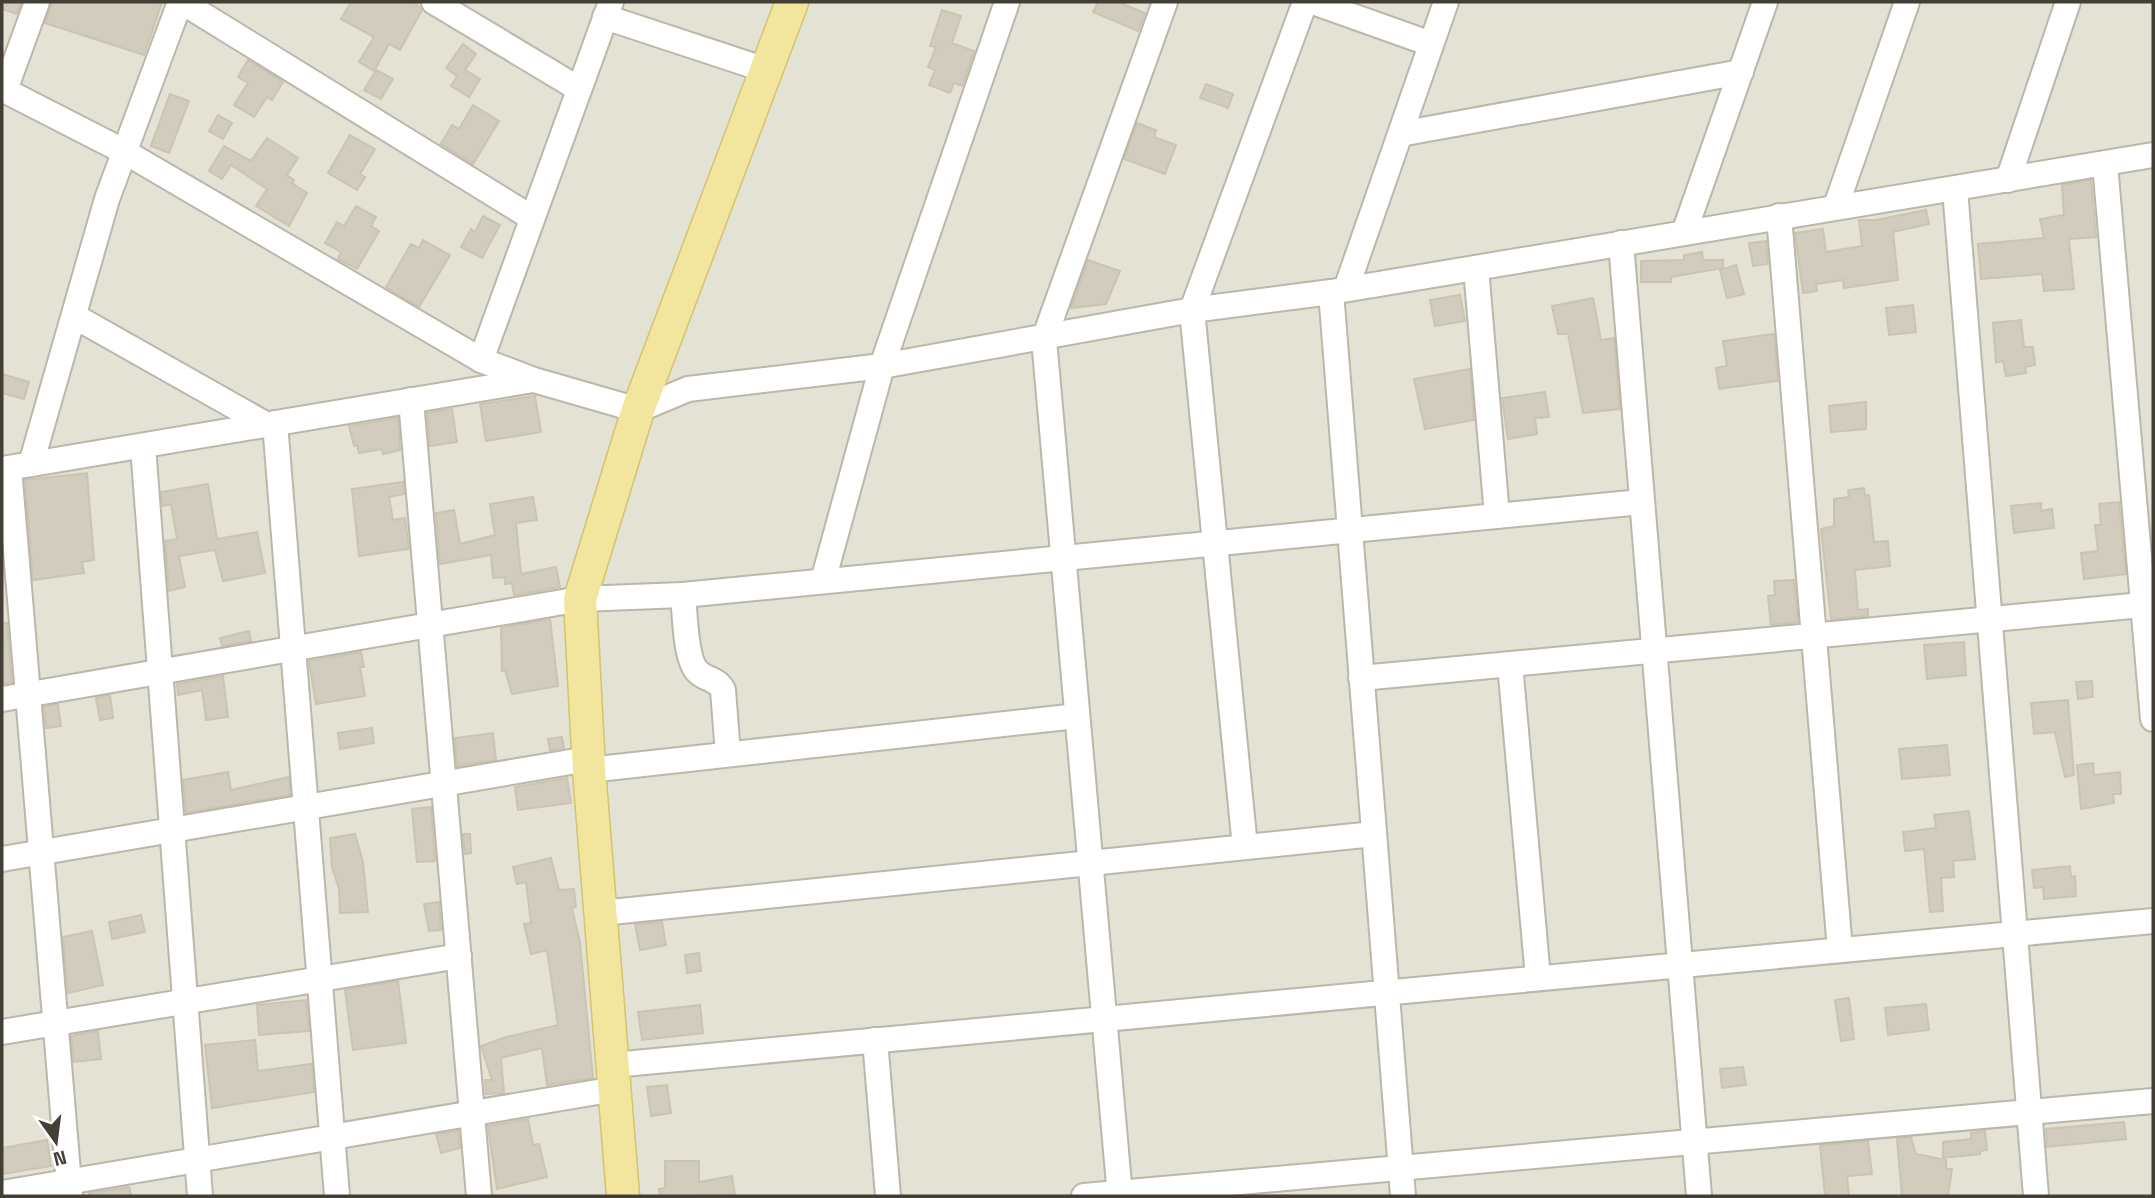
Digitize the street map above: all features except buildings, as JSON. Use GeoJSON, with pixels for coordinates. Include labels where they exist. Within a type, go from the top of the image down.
{"type":"FeatureCollection","features":[{"type":"Feature","properties":{"kind":"main road"},"geometry":{"type":"LineString","coordinates":[[623,1196],[589,764],[580,599],[638,410],[792,2]]}},
{"type":"Feature","properties":{"kind":"street"},"geometry":{"type":"LineString","coordinates":[[37,2],[3,90],[125,152],[481,360],[534,380],[638,410],[688,388],[882,366],[1044,339],[1192,310],[1339,291],[2153,155]]}},
{"type":"Feature","properties":{"kind":"street"},"geometry":{"type":"LineString","coordinates":[[69,1189],[27,695],[14,467],[74,316],[107,200],[181,2],[532,218]]}},
{"type":"Feature","properties":{"kind":"street"},"geometry":{"type":"LineString","coordinates":[[434,2],[579,89]]}},
{"type":"Feature","properties":{"kind":"street"},"geometry":{"type":"LineString","coordinates":[[823,581],[882,366],[1007,2]]}},
{"type":"Feature","properties":{"kind":"street"},"geometry":{"type":"LineString","coordinates":[[1120,1195],[1044,339],[1165,2]]}},
{"type":"Feature","properties":{"kind":"street"},"geometry":{"type":"LineString","coordinates":[[1245,847],[1192,310],[1305,2]]}},
{"type":"Feature","properties":{"kind":"street"},"geometry":{"type":"LineString","coordinates":[[1313,2],[1431,44]]}},
{"type":"Feature","properties":{"kind":"street"},"geometry":{"type":"LineString","coordinates":[[1403,1196],[1350,530],[1339,291],[1400,134],[1446,2]]}},
{"type":"Feature","properties":{"kind":"street"},"geometry":{"type":"LineString","coordinates":[[1684,233],[1765,2]]}},
{"type":"Feature","properties":{"kind":"street"},"geometry":{"type":"LineString","coordinates":[[1836,206],[1907,2]]}},
{"type":"Feature","properties":{"kind":"street"},"geometry":{"type":"LineString","coordinates":[[2008,180],[2068,2]]}},
{"type":"Feature","properties":{"kind":"street"},"geometry":{"type":"LineString","coordinates":[[481,360],[608,10],[766,70]]}},
{"type":"Feature","properties":{"kind":"street"},"geometry":{"type":"LineString","coordinates":[[1400,134],[1741,72]]}},
{"type":"Feature","properties":{"kind":"street"},"geometry":{"type":"LineString","coordinates":[[2105,164],[2148,605],[2153,719]]}},
{"type":"Feature","properties":{"kind":"street"},"geometry":{"type":"LineString","coordinates":[[1955,189],[2036,1196]]}},
{"type":"Feature","properties":{"kind":"street"},"geometry":{"type":"LineString","coordinates":[[1779,216],[1840,950]]}},
{"type":"Feature","properties":{"kind":"street"},"geometry":{"type":"LineString","coordinates":[[1621,243],[1699,1196]]}},
{"type":"Feature","properties":{"kind":"street"},"geometry":{"type":"LineString","coordinates":[[1476,268],[1497,516]]}},
{"type":"Feature","properties":{"kind":"street"},"geometry":{"type":"LineString","coordinates":[[74,316],[271,424]]}},
{"type":"Feature","properties":{"kind":"street"},"geometry":{"type":"LineString","coordinates":[[14,467],[534,380]]}},
{"type":"Feature","properties":{"kind":"street"},"geometry":{"type":"LineString","coordinates":[[411,400],[479,1196]]}},
{"type":"Feature","properties":{"kind":"street"},"geometry":{"type":"LineString","coordinates":[[271,424],[293,649],[337,1196]]}},
{"type":"Feature","properties":{"kind":"street"},"geometry":{"type":"LineString","coordinates":[[143,446],[200,1196]]}},
{"type":"Feature","properties":{"kind":"street"},"geometry":{"type":"LineString","coordinates":[[2,699],[580,599],[683,595],[1641,502]]}},
{"type":"Feature","properties":{"kind":"street"},"geometry":{"type":"LineString","coordinates":[[683,595],[691,662],[701,675],[720,684],[723,690],[728,754]]}},
{"type":"Feature","properties":{"kind":"street"},"geometry":{"type":"LineString","coordinates":[[1361,678],[2148,605]]}},
{"type":"Feature","properties":{"kind":"street"},"geometry":{"type":"LineString","coordinates":[[1510,664],[1538,978]]}},
{"type":"Feature","properties":{"kind":"street"},"geometry":{"type":"LineString","coordinates":[[2,859],[444,783],[589,764],[728,754],[1077,716]]}},
{"type":"Feature","properties":{"kind":"street"},"geometry":{"type":"LineString","coordinates":[[601,914],[1374,834]]}},
{"type":"Feature","properties":{"kind":"street"},"geometry":{"type":"LineString","coordinates":[[2,1194],[69,1189],[197,1159],[472,1112],[614,1077],[876,1040],[2153,920]]}},
{"type":"Feature","properties":{"kind":"street"},"geometry":{"type":"LineString","coordinates":[[2,1032],[458,956]]}},
{"type":"Feature","properties":{"kind":"street"},"geometry":{"type":"LineString","coordinates":[[876,1040],[888,1196]]}},
{"type":"Feature","properties":{"kind":"street"},"geometry":{"type":"LineString","coordinates":[[1084,1196],[1120,1195],[2153,1101]]}},
{"type":"Feature","properties":{"kind":"shaded area"},"geometry":{"type":"Polygon","coordinates":[[[2,2],[2153,2],[2153,1196],[2,1196],[2,2]]]}}]}
